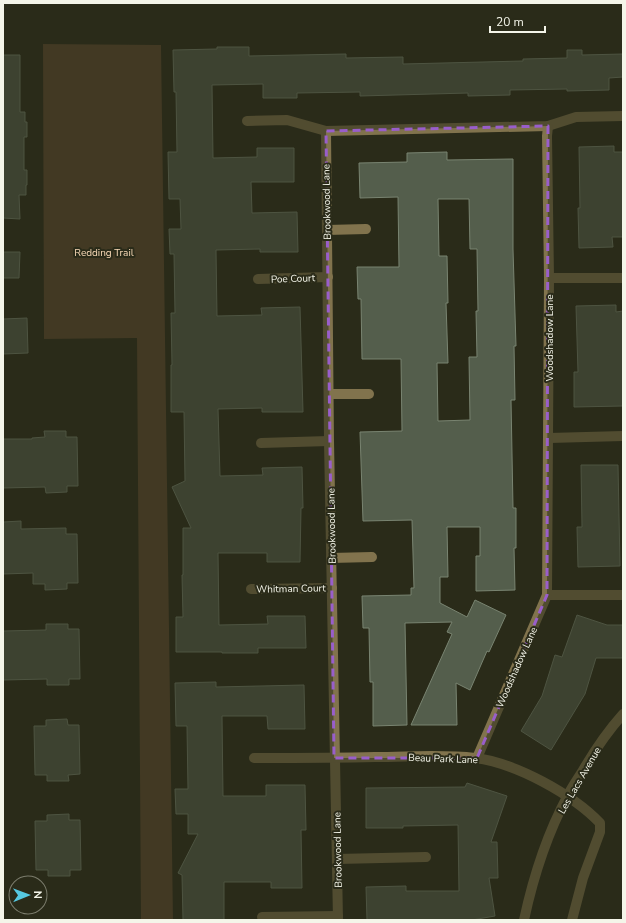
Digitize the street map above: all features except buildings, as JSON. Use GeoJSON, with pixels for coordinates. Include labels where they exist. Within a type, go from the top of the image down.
{"type":"FeatureCollection","features":[{"type":"Feature","properties":{"kind":"street"},"geometry":{"type":"LineString","coordinates":[[247,121],[287,120],[326,131],[548,126],[576,118],[623,116]]}},
{"type":"Feature","properties":{"kind":"street","name":"Woodshadow Lane"},"geometry":{"type":"LineString","coordinates":[[477,758],[547,595],[549,438],[548,126]]}},
{"type":"Feature","properties":{"kind":"street","name":"Brookwood Lane"},"geometry":{"type":"LineString","coordinates":[[326,131],[329,441],[338,918]]}},
{"type":"Feature","properties":{"kind":"street"},"geometry":{"type":"LineString","coordinates":[[327,230],[366,229]]}},
{"type":"Feature","properties":{"kind":"street","name":"Poe Court"},"geometry":{"type":"LineString","coordinates":[[258,279],[328,277]]}},
{"type":"Feature","properties":{"kind":"street"},"geometry":{"type":"LineString","coordinates":[[549,278],[623,278]]}},
{"type":"Feature","properties":{"kind":"street"},"geometry":{"type":"LineString","coordinates":[[329,394],[369,394]]}},
{"type":"Feature","properties":{"kind":"street"},"geometry":{"type":"LineString","coordinates":[[549,438],[623,436]]}},
{"type":"Feature","properties":{"kind":"street"},"geometry":{"type":"LineString","coordinates":[[261,442],[329,441]]}},
{"type":"Feature","properties":{"kind":"street"},"geometry":{"type":"LineString","coordinates":[[331,558],[372,557]]}},
{"type":"Feature","properties":{"kind":"street","name":"Whitman Court"},"geometry":{"type":"LineString","coordinates":[[251,589],[332,588]]}},
{"type":"Feature","properties":{"kind":"street"},"geometry":{"type":"LineString","coordinates":[[547,595],[623,595]]}},
{"type":"Feature","properties":{"kind":"street","name":"Les Lacs Avenue"},"geometry":{"type":"LineString","coordinates":[[524,920],[530,893],[548,838],[567,796],[590,758],[611,728],[623,714]]}},
{"type":"Feature","properties":{"kind":"street","name":"Beau Park Lane"},"geometry":{"type":"LineString","coordinates":[[254,758],[434,756],[477,758],[503,764],[545,783],[567,796],[590,813],[600,823],[600,832],[583,878],[572,920]]}},
{"type":"Feature","properties":{"kind":"street"},"geometry":{"type":"LineString","coordinates":[[337,859],[426,858]]}},
{"type":"Feature","properties":{"kind":"street"},"geometry":{"type":"LineString","coordinates":[[262,917],[338,918]]}},
{"type":"Feature","properties":{"kind":"highlighted area"},"geometry":{"type":"Polygon","coordinates":[[[548,126],[547,595],[477,758],[334,758],[326,131],[548,126]]]}},
{"type":"Feature","properties":{"kind":"green space","name":"Redding Trail"},"geometry":{"type":"Polygon","coordinates":[[[43,44],[161,45],[173,920],[141,920],[137,338],[44,339],[43,44]]]}}]}
